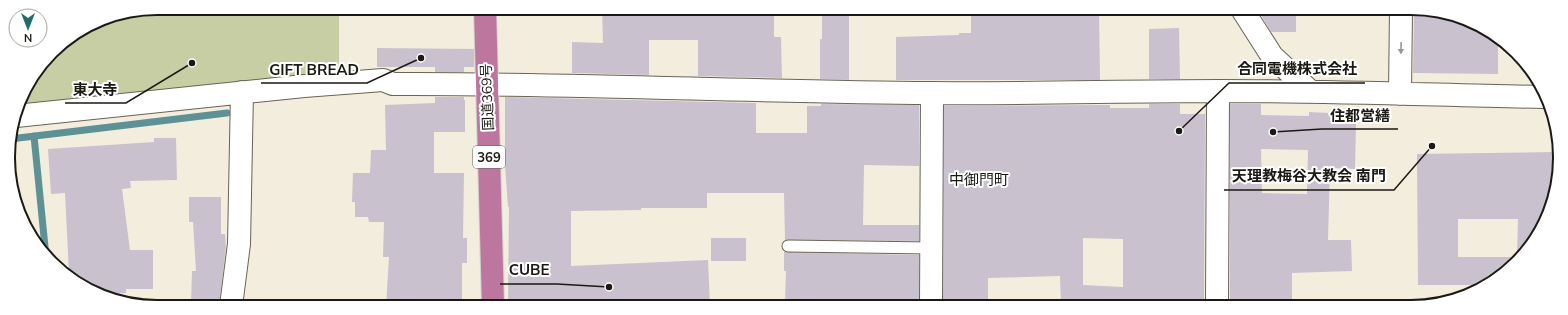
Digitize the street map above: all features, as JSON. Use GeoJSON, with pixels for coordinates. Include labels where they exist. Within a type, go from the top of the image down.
{"type":"FeatureCollection","features":[{"type":"Feature","properties":{"kind":"highway","name":"国道369号"},"geometry":{"type":"LineString","coordinates":[[485,15],[493,300]]}},
{"type":"Feature","properties":{"kind":"street"},"geometry":{"type":"LineString","coordinates":[[1246,15],[1272,56],[1310,91]]}},
{"type":"Feature","properties":{"kind":"street"},"geometry":{"type":"LineString","coordinates":[[1400,94],[1401,15]]}},
{"type":"Feature","properties":{"kind":"street"},"geometry":{"type":"LineString","coordinates":[[22,115],[242,92],[383,80],[393,84],[487,84],[754,91],[932,93],[1310,91],[1539,96]]}},
{"type":"Feature","properties":{"kind":"street"},"geometry":{"type":"LineString","coordinates":[[1217,300],[1218,91]]}},
{"type":"Feature","properties":{"kind":"street"},"geometry":{"type":"LineString","coordinates":[[233,300],[239,244],[242,92]]}},
{"type":"Feature","properties":{"kind":"street"},"geometry":{"type":"LineString","coordinates":[[931,300],[932,93]]}},
{"type":"Feature","properties":{"kind":"lane"},"geometry":{"type":"LineString","coordinates":[[788,246],[931,248]]}},
{"type":"Feature","properties":{"kind":"green space"},"geometry":{"type":"Polygon","coordinates":[[[339,15],[339,74],[24,109],[34,86],[44,71],[71,44],[86,34],[103,26],[139,16],[339,15]]]}},
{"type":"Feature","properties":{"kind":"building"},"geometry":{"type":"Polygon","coordinates":[[[602,15],[774,15],[774,37],[781,37],[782,78],[698,76],[698,40],[649,40],[649,75],[572,73],[572,42],[603,43],[602,15]]]}},
{"type":"Feature","properties":{"kind":"building"},"geometry":{"type":"Polygon","coordinates":[[[822,15],[849,15],[849,80],[820,79],[820,39],[822,39],[822,15]]]}},
{"type":"Feature","properties":{"kind":"building"},"geometry":{"type":"Polygon","coordinates":[[[971,15],[1099,15],[1100,80],[896,80],[896,37],[959,35],[959,33],[971,33],[971,15]]]}},
{"type":"Feature","properties":{"kind":"building"},"geometry":{"type":"Polygon","coordinates":[[[1261,15],[1296,15],[1296,32],[1271,32],[1261,15]]]}},
{"type":"Feature","properties":{"kind":"building"},"geometry":{"type":"Polygon","coordinates":[[[1414,15],[1429,16],[1465,26],[1482,34],[1498,45],[1498,74],[1413,73],[1414,15]]]}},
{"type":"Feature","properties":{"kind":"building"},"geometry":{"type":"Polygon","coordinates":[[[1179,28],[1180,79],[1149,79],[1149,29],[1179,28]]]}},
{"type":"Feature","properties":{"kind":"building"},"geometry":{"type":"Polygon","coordinates":[[[377,48],[474,49],[474,67],[464,67],[464,72],[435,72],[435,67],[377,67],[377,48]]]}},
{"type":"Feature","properties":{"kind":"building"},"geometry":{"type":"Polygon","coordinates":[[[435,97],[464,97],[465,100],[465,132],[434,132],[434,173],[464,173],[463,238],[467,238],[467,263],[462,263],[462,300],[386,300],[389,257],[383,257],[384,222],[369,222],[368,217],[355,217],[355,202],[352,202],[353,173],[370,173],[371,150],[386,150],[385,105],[435,103],[435,97]]]}},
{"type":"Feature","properties":{"kind":"building"},"geometry":{"type":"Polygon","coordinates":[[[505,97],[756,103],[756,133],[807,133],[807,106],[821,106],[821,104],[919,105],[919,166],[864,165],[863,225],[919,225],[919,241],[785,240],[784,193],[707,193],[707,208],[641,208],[641,210],[571,211],[571,266],[708,260],[710,300],[508,300],[509,207],[505,165],[505,97]]]}},
{"type":"Feature","properties":{"kind":"building"},"geometry":{"type":"Polygon","coordinates":[[[1149,104],[1180,104],[1180,114],[1205,114],[1204,300],[1061,300],[1060,276],[988,278],[988,300],[943,300],[944,106],[1110,105],[1110,108],[1149,108],[1149,104]],[[1083,238],[1083,285],[1123,287],[1123,239],[1083,238]]]}},
{"type":"Feature","properties":{"kind":"building"},"geometry":{"type":"Polygon","coordinates":[[[1230,104],[1261,104],[1261,115],[1309,116],[1309,112],[1348,114],[1348,122],[1356,123],[1355,169],[1330,168],[1328,240],[1351,240],[1352,271],[1292,273],[1292,300],[1230,300],[1230,104]],[[1261,149],[1262,193],[1307,194],[1308,150],[1261,149]]]}},
{"type":"Feature","properties":{"kind":"building"},"geometry":{"type":"Polygon","coordinates":[[[154,138],[176,138],[177,180],[130,181],[131,188],[122,189],[130,250],[153,250],[153,289],[126,289],[126,293],[116,293],[86,281],[69,269],[65,193],[51,194],[48,149],[154,142],[154,138]]]}},
{"type":"Feature","properties":{"kind":"building"},"geometry":{"type":"Polygon","coordinates":[[[1553,152],[1552,176],[1542,212],[1534,229],[1517,252],[1518,219],[1458,219],[1458,257],[1512,257],[1504,265],[1490,276],[1474,285],[1418,285],[1417,154],[1553,152]]]}},
{"type":"Feature","properties":{"kind":"building"},"geometry":{"type":"Polygon","coordinates":[[[189,197],[221,197],[221,234],[225,234],[226,247],[220,300],[191,300],[192,271],[196,271],[193,222],[189,222],[189,197]]]}},
{"type":"Feature","properties":{"kind":"building"},"geometry":{"type":"Polygon","coordinates":[[[711,238],[746,238],[746,261],[711,261],[711,238]]]}},
{"type":"Feature","properties":{"kind":"building"},"geometry":{"type":"Polygon","coordinates":[[[784,252],[919,255],[919,300],[785,300],[786,271],[784,271],[784,252]]]}},
{"type":"Feature","properties":{"kind":"waterway"},"geometry":{"type":"LineString","coordinates":[[16,138],[227,113]]}},
{"type":"Feature","properties":{"kind":"waterway"},"geometry":{"type":"LineString","coordinates":[[34,136],[45,245]]}},
{"type":"Feature","properties":{"kind":"place","name":"GIFT BREAD"},"geometry":{"type":"Point","coordinates":[421,58]}},
{"type":"Feature","properties":{"kind":"place","name":"東大寺"},"geometry":{"type":"Point","coordinates":[192,63]}},
{"type":"Feature","properties":{"kind":"place","name":"合同電機株式会社"},"geometry":{"type":"Point","coordinates":[1179,131]}},
{"type":"Feature","properties":{"kind":"place","name":"住都営繕"},"geometry":{"type":"Point","coordinates":[1273,132]}},
{"type":"Feature","properties":{"kind":"place","name":"天理教梅谷大教会 南門"},"geometry":{"type":"Point","coordinates":[1432,146]}},
{"type":"Feature","properties":{"kind":"place","name":"CUBE"},"geometry":{"type":"Point","coordinates":[609,287]}},
{"type":"Feature","properties":{"kind":"district","name":"中御門町"},"geometry":{"type":"Point","coordinates":[979,179]}}]}
